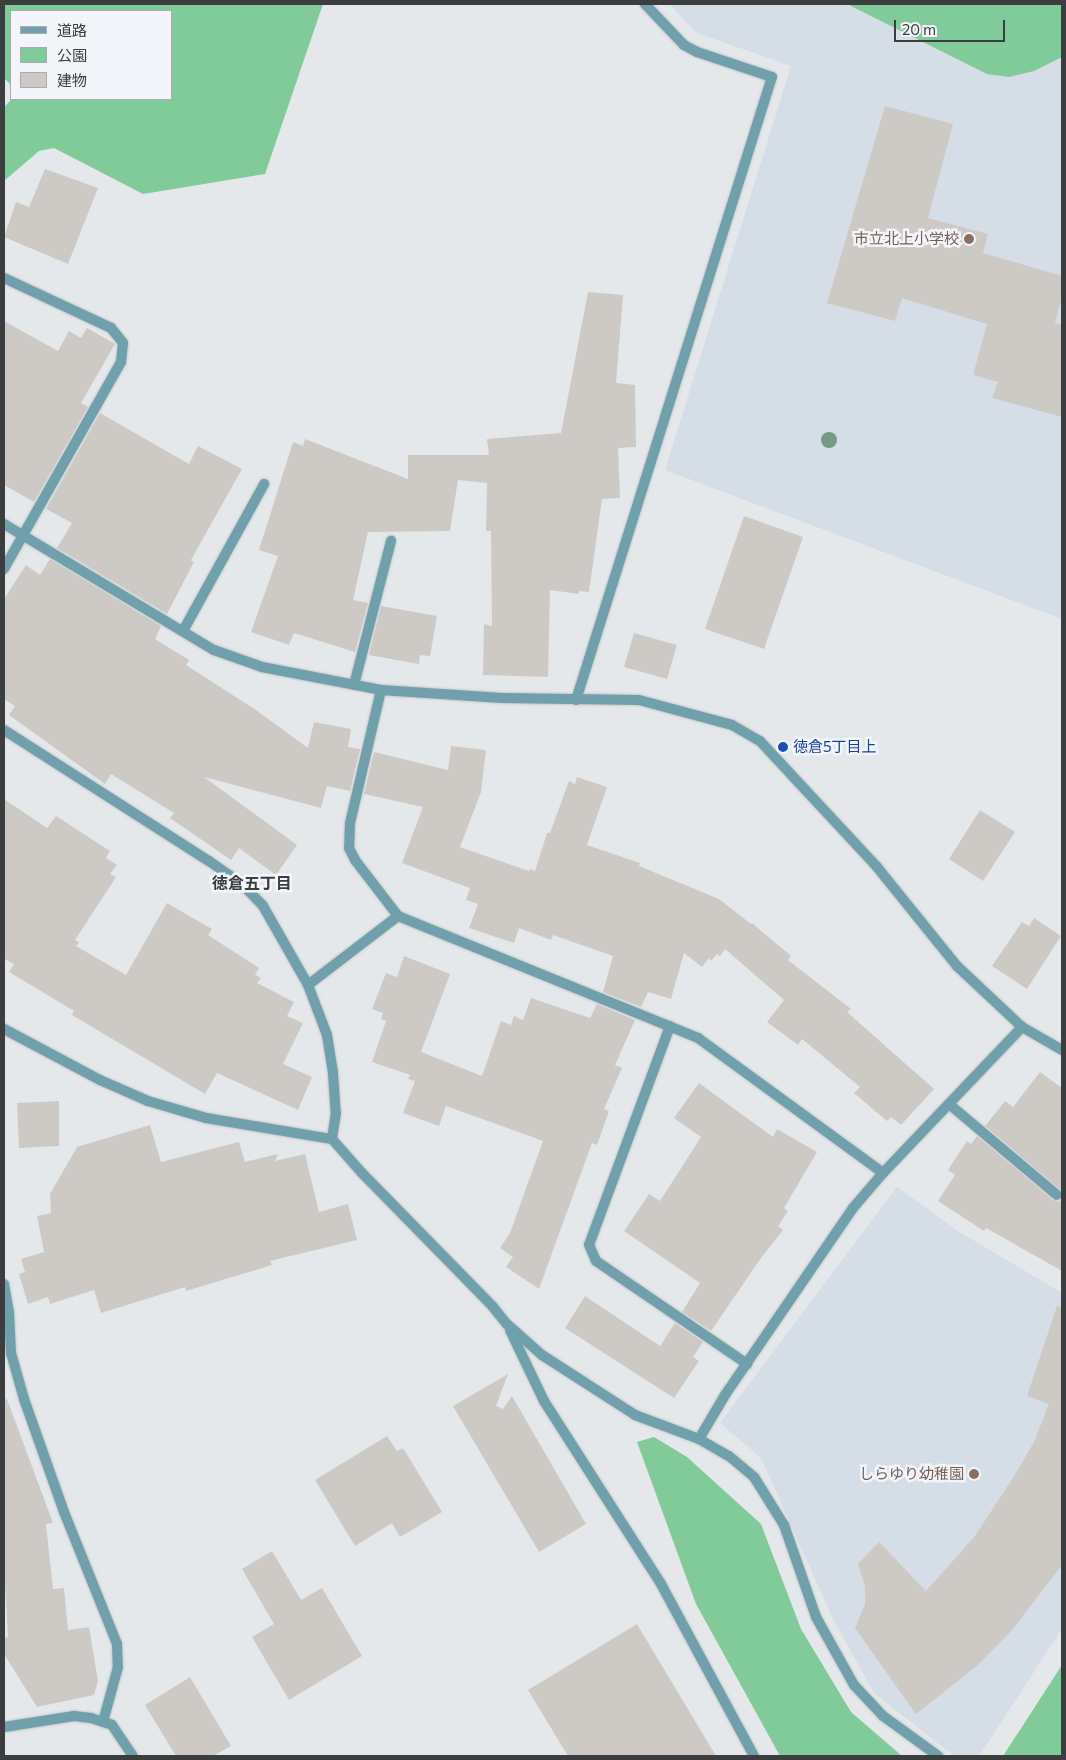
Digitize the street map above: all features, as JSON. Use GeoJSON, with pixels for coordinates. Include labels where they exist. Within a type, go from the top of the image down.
{"type":"FeatureCollection","features":[{"type":"Feature","properties":{"kind":"street"},"geometry":{"type":"LineString","coordinates":[[576,700],[772,77],[697,52],[684,45],[646,4]]}},
{"type":"Feature","properties":{"kind":"street"},"geometry":{"type":"LineString","coordinates":[[4,278],[111,328],[123,343],[121,362],[24,537],[4,569]]}},
{"type":"Feature","properties":{"kind":"street"},"geometry":{"type":"LineString","coordinates":[[183,632],[264,484]]}},
{"type":"Feature","properties":{"kind":"street"},"geometry":{"type":"LineString","coordinates":[[4,524],[214,650],[262,667],[380,690],[502,698],[639,700],[732,725],[760,741],[877,867],[957,966],[1022,1027],[1062,1050]]}},
{"type":"Feature","properties":{"kind":"street"},"geometry":{"type":"LineString","coordinates":[[354,685],[390,541]]}},
{"type":"Feature","properties":{"kind":"street"},"geometry":{"type":"LineString","coordinates":[[380,690],[350,823],[349,848],[355,860],[398,916],[698,1038],[883,1173]]}},
{"type":"Feature","properties":{"kind":"street"},"geometry":{"type":"LineString","coordinates":[[4,730],[241,883],[263,906],[308,985],[327,1035],[334,1074],[336,1113],[332,1139]]}},
{"type":"Feature","properties":{"kind":"street"},"geometry":{"type":"LineString","coordinates":[[308,985],[398,916]]}},
{"type":"Feature","properties":{"kind":"street"},"geometry":{"type":"LineString","coordinates":[[670,1026],[589,1245],[596,1261],[747,1364]]}},
{"type":"Feature","properties":{"kind":"street"},"geometry":{"type":"LineString","coordinates":[[699,1439],[747,1364],[853,1208],[883,1173],[1022,1027]]}},
{"type":"Feature","properties":{"kind":"street"},"geometry":{"type":"LineString","coordinates":[[4,1030],[100,1080],[148,1101],[206,1118],[332,1139],[362,1173],[493,1307],[507,1324],[542,1355],[635,1415],[699,1439],[729,1456],[754,1477],[784,1525],[816,1617],[854,1685],[882,1716],[938,1756]]}},
{"type":"Feature","properties":{"kind":"street"},"geometry":{"type":"LineString","coordinates":[[949,1104],[1057,1195]]}},
{"type":"Feature","properties":{"kind":"street"},"geometry":{"type":"LineString","coordinates":[[4,1284],[11,1353],[24,1399],[64,1512],[117,1644],[118,1667],[103,1722]]}},
{"type":"Feature","properties":{"kind":"street"},"geometry":{"type":"LineString","coordinates":[[507,1324],[544,1402],[662,1584],[754,1756]]}},
{"type":"Feature","properties":{"kind":"street"},"geometry":{"type":"LineString","coordinates":[[4,1727],[74,1716],[91,1718],[112,1725],[133,1756]]}},
{"type":"Feature","properties":{"kind":"shaded area"},"geometry":{"type":"Polygon","coordinates":[[[669,4],[1062,4],[1062,619],[665,470],[791,66],[697,33],[669,4]]]}},
{"type":"Feature","properties":{"kind":"shaded area"},"geometry":{"type":"Polygon","coordinates":[[[897,1187],[958,1231],[1062,1293],[1062,1629],[979,1756],[954,1756],[874,1693],[833,1619],[761,1458],[720,1423],[897,1187]]]}},
{"type":"Feature","properties":{"kind":"green space"},"geometry":{"type":"Polygon","coordinates":[[[4,4],[323,4],[265,174],[143,194],[54,148],[39,151],[4,181],[4,107],[11,100],[172,100],[172,10],[10,10],[10,84],[4,78],[4,4]]]}},
{"type":"Feature","properties":{"kind":"green space"},"geometry":{"type":"Polygon","coordinates":[[[847,4],[1062,4],[1062,57],[1034,71],[1009,77],[987,74],[847,4]]]}},
{"type":"Feature","properties":{"kind":"green space"},"geometry":{"type":"Polygon","coordinates":[[[654,1437],[687,1457],[761,1524],[801,1629],[851,1712],[902,1756],[780,1756],[696,1604],[637,1442],[654,1437]]]}},
{"type":"Feature","properties":{"kind":"green space"},"geometry":{"type":"Polygon","coordinates":[[[1062,1665],[1062,1756],[1003,1756],[1062,1665]]]}},
{"type":"Feature","properties":{"kind":"building"},"geometry":{"type":"Polygon","coordinates":[[[885,106],[953,124],[928,218],[988,234],[983,253],[1062,276],[1062,297],[1055,323],[1062,325],[1062,417],[992,398],[998,382],[973,375],[987,324],[902,298],[895,321],[827,303],[885,106]]]}},
{"type":"Feature","properties":{"kind":"building"},"geometry":{"type":"Polygon","coordinates":[[[45,169],[98,188],[68,264],[4,237],[16,202],[29,207],[45,169]]]}},
{"type":"Feature","properties":{"kind":"building"},"geometry":{"type":"Polygon","coordinates":[[[588,292],[623,295],[616,383],[635,385],[636,447],[618,448],[620,498],[602,499],[589,592],[579,591],[579,594],[550,590],[548,677],[483,675],[484,624],[492,626],[491,531],[486,531],[487,483],[458,480],[450,531],[368,532],[353,600],[368,603],[355,652],[294,633],[289,645],[251,632],[278,556],[259,550],[293,442],[303,446],[305,439],[408,479],[408,455],[489,455],[487,439],[561,433],[588,292]]]}},
{"type":"Feature","properties":{"kind":"building"},"geometry":{"type":"Polygon","coordinates":[[[4,321],[58,351],[69,331],[81,338],[87,328],[115,344],[81,403],[88,407],[34,502],[4,485],[4,321]]]}},
{"type":"Feature","properties":{"kind":"building"},"geometry":{"type":"Polygon","coordinates":[[[100,413],[189,464],[198,446],[242,469],[191,560],[194,562],[167,614],[57,548],[72,523],[46,509],[100,413]]]}},
{"type":"Feature","properties":{"kind":"building"},"geometry":{"type":"Polygon","coordinates":[[[744,516],[803,537],[764,649],[705,629],[744,516]]]}},
{"type":"Feature","properties":{"kind":"building"},"geometry":{"type":"Polygon","coordinates":[[[50,559],[161,626],[155,639],[189,660],[186,665],[256,710],[308,748],[314,722],[351,729],[348,747],[360,749],[350,791],[327,786],[321,808],[204,777],[297,845],[276,875],[239,848],[231,860],[170,818],[174,813],[111,774],[105,784],[9,715],[15,706],[4,699],[4,599],[26,565],[40,575],[50,559]]]}},
{"type":"Feature","properties":{"kind":"building"},"geometry":{"type":"Polygon","coordinates":[[[381,606],[437,616],[430,656],[420,655],[419,664],[369,655],[381,606]]]}},
{"type":"Feature","properties":{"kind":"building"},"geometry":{"type":"Polygon","coordinates":[[[634,633],[677,645],[667,679],[624,667],[634,633]]]}},
{"type":"Feature","properties":{"kind":"building"},"geometry":{"type":"Polygon","coordinates":[[[451,746],[486,750],[481,792],[460,847],[529,871],[530,869],[535,871],[547,833],[550,833],[569,781],[575,784],[577,777],[607,787],[587,845],[640,863],[639,866],[719,899],[752,923],[791,956],[788,960],[851,1009],[847,1012],[934,1089],[901,1125],[891,1117],[887,1121],[854,1093],[860,1087],[802,1039],[798,1045],[767,1022],[784,1000],[725,949],[720,956],[717,954],[711,961],[709,958],[702,967],[684,953],[671,999],[648,992],[641,1007],[603,992],[613,956],[553,935],[551,940],[519,928],[514,943],[469,928],[478,904],[466,900],[470,888],[402,863],[423,807],[364,794],[374,752],[448,770],[451,746]]]}},
{"type":"Feature","properties":{"kind":"building"},"geometry":{"type":"Polygon","coordinates":[[[4,799],[47,828],[56,816],[110,851],[106,858],[117,865],[110,874],[116,877],[75,940],[79,942],[76,946],[126,975],[167,903],[212,929],[208,935],[259,968],[255,975],[261,978],[257,983],[294,1002],[287,1016],[303,1023],[283,1064],[312,1077],[298,1110],[217,1073],[205,1094],[72,1015],[74,1011],[9,972],[14,964],[4,959],[4,799]]]}},
{"type":"Feature","properties":{"kind":"building"},"geometry":{"type":"Polygon","coordinates":[[[980,810],[1015,832],[983,881],[949,859],[980,810]]]}},
{"type":"Feature","properties":{"kind":"building"},"geometry":{"type":"Polygon","coordinates":[[[1034,918],[1061,936],[1027,989],[992,966],[1022,922],[1029,926],[1034,918]]]}},
{"type":"Feature","properties":{"kind":"building"},"geometry":{"type":"Polygon","coordinates":[[[404,956],[450,974],[421,1052],[482,1076],[501,1021],[511,1025],[514,1016],[523,1020],[531,998],[590,1018],[597,1004],[635,1020],[615,1065],[622,1068],[604,1109],[609,1111],[597,1145],[592,1143],[539,1289],[506,1267],[513,1257],[500,1248],[510,1233],[543,1141],[446,1106],[439,1126],[403,1113],[415,1081],[408,1079],[410,1075],[372,1062],[386,1021],[381,1019],[383,1013],[372,1009],[386,973],[397,977],[404,956]]]}},
{"type":"Feature","properties":{"kind":"building"},"geometry":{"type":"Polygon","coordinates":[[[1040,1072],[1062,1088],[1062,1191],[985,1126],[1005,1101],[1013,1107],[1040,1072]]]}},
{"type":"Feature","properties":{"kind":"building"},"geometry":{"type":"Polygon","coordinates":[[[699,1083],[773,1137],[777,1129],[817,1152],[784,1208],[788,1211],[778,1226],[783,1230],[761,1258],[711,1331],[682,1312],[700,1283],[624,1231],[649,1194],[660,1201],[701,1137],[674,1118],[699,1083]]]}},
{"type":"Feature","properties":{"kind":"building"},"geometry":{"type":"Polygon","coordinates":[[[59,1101],[59,1146],[19,1148],[17,1103],[59,1101]]]}},
{"type":"Feature","properties":{"kind":"building"},"geometry":{"type":"Polygon","coordinates":[[[150,1125],[161,1162],[239,1142],[245,1162],[278,1154],[275,1161],[305,1154],[319,1212],[348,1204],[357,1240],[270,1261],[272,1265],[186,1291],[185,1287],[101,1313],[94,1290],[50,1304],[48,1297],[28,1304],[19,1274],[25,1272],[21,1259],[44,1252],[37,1216],[51,1213],[50,1194],[77,1147],[150,1125]]]}},
{"type":"Feature","properties":{"kind":"building"},"geometry":{"type":"Polygon","coordinates":[[[977,1136],[1053,1200],[1059,1202],[1062,1199],[1062,1271],[986,1228],[984,1231],[938,1201],[955,1175],[948,1170],[967,1141],[971,1144],[977,1136]]]}},
{"type":"Feature","properties":{"kind":"building"},"geometry":{"type":"Polygon","coordinates":[[[585,1296],[660,1346],[675,1323],[703,1342],[693,1357],[699,1361],[674,1398],[565,1328],[585,1296]]]}},
{"type":"Feature","properties":{"kind":"building"},"geometry":{"type":"Polygon","coordinates":[[[1057,1306],[1062,1307],[1062,1565],[1013,1629],[978,1665],[916,1714],[855,1628],[865,1604],[865,1586],[858,1564],[879,1542],[926,1591],[975,1536],[1034,1442],[1049,1404],[1027,1396],[1057,1306]]]}},
{"type":"Feature","properties":{"kind":"building"},"geometry":{"type":"Polygon","coordinates":[[[508,1374],[496,1406],[503,1409],[512,1396],[586,1524],[539,1552],[453,1406],[508,1374]]]}},
{"type":"Feature","properties":{"kind":"building"},"geometry":{"type":"Polygon","coordinates":[[[7,1399],[53,1523],[46,1524],[53,1589],[64,1588],[68,1630],[89,1627],[98,1681],[94,1695],[37,1707],[4,1654],[4,1638],[8,1637],[4,1567],[4,1400],[7,1399]]]}},
{"type":"Feature","properties":{"kind":"building"},"geometry":{"type":"Polygon","coordinates":[[[387,1436],[397,1451],[403,1448],[442,1512],[400,1537],[392,1523],[355,1546],[315,1480],[387,1436]]]}},
{"type":"Feature","properties":{"kind":"building"},"geometry":{"type":"Polygon","coordinates":[[[272,1551],[301,1600],[322,1588],[362,1656],[289,1700],[252,1637],[274,1624],[242,1569],[272,1551]]]}},
{"type":"Feature","properties":{"kind":"building"},"geometry":{"type":"Polygon","coordinates":[[[637,1624],[716,1756],[568,1756],[528,1690],[637,1624]]]}},
{"type":"Feature","properties":{"kind":"building"},"geometry":{"type":"Polygon","coordinates":[[[190,1677],[231,1746],[213,1756],[176,1756],[145,1705],[190,1677]]]}},
{"type":"Feature","properties":{"kind":"place","name":"市立北上小学校"},"geometry":{"type":"Point","coordinates":[969,239]}},
{"type":"Feature","properties":{"kind":"place","name":"徳倉5丁目上"},"geometry":{"type":"Point","coordinates":[783,747]}},
{"type":"Feature","properties":{"kind":"place","name":"しらゆり幼稚園"},"geometry":{"type":"Point","coordinates":[974,1474]}},
{"type":"Feature","properties":{"kind":"district","name":"徳倉五丁目"},"geometry":{"type":"Point","coordinates":[252,883]}}]}
